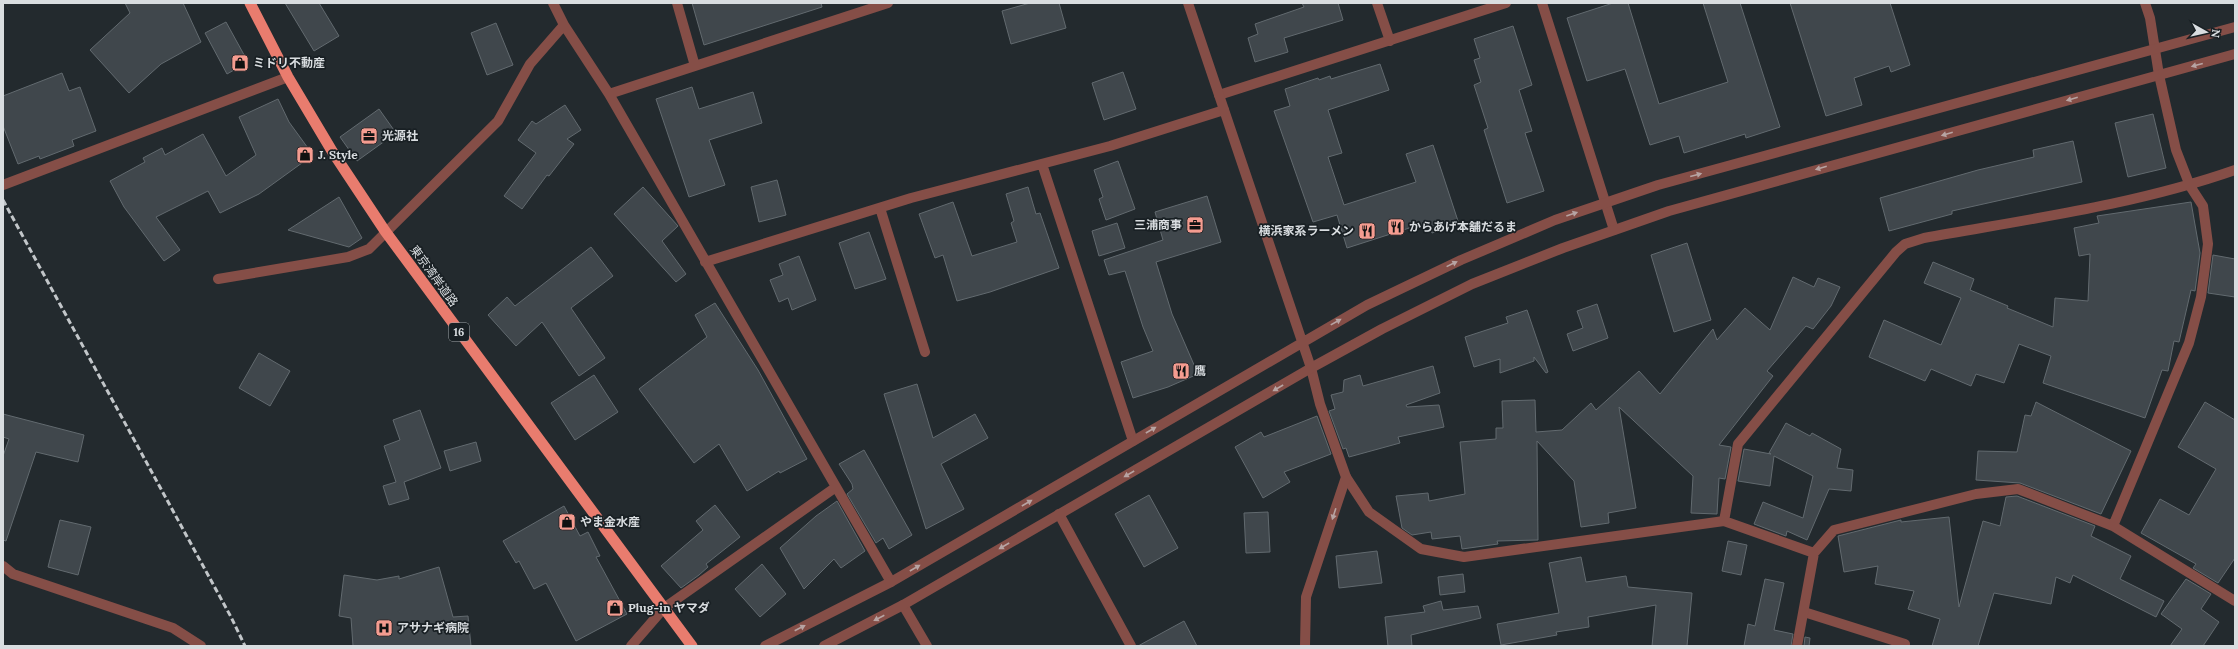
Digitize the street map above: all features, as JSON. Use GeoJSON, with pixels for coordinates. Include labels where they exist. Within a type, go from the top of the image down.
{"type":"FeatureCollection","features":[{"type":"Feature","properties":{"kind":"highway","name":"東京湾岸道路"},"geometry":{"type":"LineString","coordinates":[[250,3],[288,77],[332,151],[385,231],[463,338],[591,506],[692,646]]}},
{"type":"Feature","properties":{"kind":"street"},"geometry":{"type":"LineString","coordinates":[[553,3],[564,25],[609,94],[891,582]]}},
{"type":"Feature","properties":{"kind":"street"},"geometry":{"type":"LineString","coordinates":[[677,3],[695,66]]}},
{"type":"Feature","properties":{"kind":"street"},"geometry":{"type":"LineString","coordinates":[[609,94],[888,3]]}},
{"type":"Feature","properties":{"kind":"street"},"geometry":{"type":"LineString","coordinates":[[1188,3],[1311,368],[1320,404],[1346,476],[1368,512],[1421,549],[1464,557],[1724,521],[1814,553]]}},
{"type":"Feature","properties":{"kind":"street"},"geometry":{"type":"LineString","coordinates":[[1377,3],[1390,40]]}},
{"type":"Feature","properties":{"kind":"street"},"geometry":{"type":"LineString","coordinates":[[1219,95],[1506,3]]}},
{"type":"Feature","properties":{"kind":"street"},"geometry":{"type":"LineString","coordinates":[[1542,3],[1614,230]]}},
{"type":"Feature","properties":{"kind":"street"},"geometry":{"type":"LineString","coordinates":[[2113,526],[2189,343],[2201,297],[2208,244],[2203,206],[2190,186],[2176,150],[2159,75],[2150,18],[2145,3]]}},
{"type":"Feature","properties":{"kind":"street"},"geometry":{"type":"LineString","coordinates":[[218,279],[348,257],[369,249],[385,231],[498,121],[530,64],[564,25]]}},
{"type":"Feature","properties":{"kind":"street"},"geometry":{"type":"LineString","coordinates":[[765,646],[891,582],[1367,305],[1461,260],[1555,220],[1658,185],[2235,26]]}},
{"type":"Feature","properties":{"kind":"street"},"geometry":{"type":"LineString","coordinates":[[824,646],[903,605],[1311,368],[1382,329],[1472,284],[1563,248],[1669,211],[2235,54]]}},
{"type":"Feature","properties":{"kind":"street"},"geometry":{"type":"LineString","coordinates":[[3,185],[288,77]]}},
{"type":"Feature","properties":{"kind":"street"},"geometry":{"type":"LineString","coordinates":[[706,262],[880,208],[1110,146],[1224,110]]}},
{"type":"Feature","properties":{"kind":"street"},"geometry":{"type":"LineString","coordinates":[[1042,164],[1133,441]]}},
{"type":"Feature","properties":{"kind":"street"},"geometry":{"type":"LineString","coordinates":[[1724,521],[1738,444],[1869,282],[1905,244],[1924,238],[2103,206],[2190,186],[2235,170]]}},
{"type":"Feature","properties":{"kind":"street"},"geometry":{"type":"LineString","coordinates":[[880,208],[925,352]]}},
{"type":"Feature","properties":{"kind":"street"},"geometry":{"type":"LineString","coordinates":[[1305,646],[1306,597],[1346,476]]}},
{"type":"Feature","properties":{"kind":"street"},"geometry":{"type":"LineString","coordinates":[[631,646],[664,608],[836,487]]}},
{"type":"Feature","properties":{"kind":"street"},"geometry":{"type":"LineString","coordinates":[[1797,646],[1814,553],[1834,530],[1976,494],[2018,489],[2113,526],[2235,601]]}},
{"type":"Feature","properties":{"kind":"street"},"geometry":{"type":"LineString","coordinates":[[1059,514],[1131,646]]}},
{"type":"Feature","properties":{"kind":"street"},"geometry":{"type":"LineString","coordinates":[[3,566],[13,574],[173,628],[201,646]]}},
{"type":"Feature","properties":{"kind":"street"},"geometry":{"type":"LineString","coordinates":[[903,605],[928,646]]}},
{"type":"Feature","properties":{"kind":"street"},"geometry":{"type":"LineString","coordinates":[[1804,612],[1906,644]]}},
{"type":"Feature","properties":{"kind":"building"},"geometry":{"type":"Polygon","coordinates":[[[125,3],[183,3],[201,42],[161,64],[129,93],[90,50],[130,13],[125,3]]]}},
{"type":"Feature","properties":{"kind":"building"},"geometry":{"type":"Polygon","coordinates":[[[285,3],[319,3],[339,36],[314,51],[285,3]]]}},
{"type":"Feature","properties":{"kind":"building"},"geometry":{"type":"Polygon","coordinates":[[[692,3],[821,3],[822,7],[704,45],[692,3]]]}},
{"type":"Feature","properties":{"kind":"building"},"geometry":{"type":"Polygon","coordinates":[[[1030,3],[1059,3],[1066,28],[1011,44],[1002,11],[1030,3]]]}},
{"type":"Feature","properties":{"kind":"building"},"geometry":{"type":"Polygon","coordinates":[[[1302,3],[1338,3],[1343,20],[1284,38],[1288,52],[1255,62],[1248,38],[1258,34],[1255,24],[1304,7],[1302,3]]]}},
{"type":"Feature","properties":{"kind":"building"},"geometry":{"type":"Polygon","coordinates":[[[1613,3],[1628,3],[1659,104],[1728,82],[1703,3],[1740,3],[1780,127],[1746,138],[1745,134],[1684,153],[1679,136],[1650,145],[1625,69],[1587,81],[1567,18],[1613,3]]]}},
{"type":"Feature","properties":{"kind":"building"},"geometry":{"type":"Polygon","coordinates":[[[1790,3],[1890,3],[1910,65],[1891,72],[1889,66],[1854,78],[1862,105],[1826,116],[1790,3]]]}},
{"type":"Feature","properties":{"kind":"building"},"geometry":{"type":"Polygon","coordinates":[[[226,22],[248,62],[227,74],[205,33],[226,22]]]}},
{"type":"Feature","properties":{"kind":"building"},"geometry":{"type":"Polygon","coordinates":[[[496,23],[513,65],[487,75],[471,33],[496,23]]]}},
{"type":"Feature","properties":{"kind":"building"},"geometry":{"type":"Polygon","coordinates":[[[1513,26],[1532,85],[1519,90],[1532,131],[1525,133],[1544,191],[1507,203],[1484,130],[1488,128],[1474,85],[1481,82],[1474,60],[1480,58],[1474,39],[1513,26]]]}},
{"type":"Feature","properties":{"kind":"building"},"geometry":{"type":"Polygon","coordinates":[[[1380,64],[1389,90],[1328,110],[1342,153],[1328,157],[1344,205],[1416,182],[1406,154],[1433,145],[1459,224],[1432,233],[1428,222],[1347,248],[1337,215],[1313,222],[1274,111],[1290,106],[1285,89],[1318,78],[1319,80],[1330,76],[1331,79],[1380,64]]]}},
{"type":"Feature","properties":{"kind":"building"},"geometry":{"type":"Polygon","coordinates":[[[1123,72],[1136,109],[1104,120],[1092,83],[1123,72]]]}},
{"type":"Feature","properties":{"kind":"building"},"geometry":{"type":"Polygon","coordinates":[[[62,73],[69,91],[80,87],[96,131],[72,140],[74,146],[40,159],[39,156],[18,164],[3,126],[3,96],[62,73]]]}},
{"type":"Feature","properties":{"kind":"building"},"geometry":{"type":"Polygon","coordinates":[[[692,87],[699,109],[753,92],[762,123],[709,140],[725,185],[689,197],[656,99],[692,87]]]}},
{"type":"Feature","properties":{"kind":"building"},"geometry":{"type":"Polygon","coordinates":[[[278,99],[289,122],[313,155],[259,194],[220,213],[208,191],[156,217],[180,250],[164,261],[124,207],[110,181],[145,162],[143,158],[162,148],[165,155],[203,134],[226,176],[256,155],[239,117],[278,99]]]}},
{"type":"Feature","properties":{"kind":"building"},"geometry":{"type":"Polygon","coordinates":[[[565,105],[581,130],[567,139],[574,144],[549,176],[547,175],[522,209],[504,196],[536,153],[518,140],[532,121],[536,124],[565,105]]]}},
{"type":"Feature","properties":{"kind":"building"},"geometry":{"type":"Polygon","coordinates":[[[379,109],[396,133],[357,161],[340,137],[379,109]]]}},
{"type":"Feature","properties":{"kind":"building"},"geometry":{"type":"Polygon","coordinates":[[[2153,114],[2166,168],[2128,177],[2115,123],[2153,114]]]}},
{"type":"Feature","properties":{"kind":"building"},"geometry":{"type":"Polygon","coordinates":[[[2073,141],[2082,182],[1952,211],[1952,214],[1889,231],[1880,198],[1978,170],[2034,157],[2033,150],[2073,141]]]}},
{"type":"Feature","properties":{"kind":"building"},"geometry":{"type":"Polygon","coordinates":[[[1118,161],[1135,209],[1106,220],[1099,199],[1103,197],[1094,170],[1118,161]]]}},
{"type":"Feature","properties":{"kind":"building"},"geometry":{"type":"Polygon","coordinates":[[[777,180],[786,215],[759,222],[751,187],[777,180]]]}},
{"type":"Feature","properties":{"kind":"building"},"geometry":{"type":"Polygon","coordinates":[[[643,187],[678,226],[662,241],[686,274],[676,282],[614,214],[643,187]]]}},
{"type":"Feature","properties":{"kind":"building"},"geometry":{"type":"Polygon","coordinates":[[[1028,187],[1036,214],[1040,213],[1059,268],[990,292],[957,301],[943,255],[935,258],[919,214],[953,202],[972,256],[1017,242],[1011,223],[1014,221],[1006,194],[1028,187]]]}},
{"type":"Feature","properties":{"kind":"building"},"geometry":{"type":"Polygon","coordinates":[[[1207,196],[1221,242],[1156,262],[1172,314],[1198,374],[1168,387],[1133,398],[1121,362],[1153,351],[1143,327],[1125,271],[1109,275],[1104,260],[1163,240],[1155,212],[1207,196]]]}},
{"type":"Feature","properties":{"kind":"building"},"geometry":{"type":"Polygon","coordinates":[[[339,197],[362,238],[349,247],[288,230],[339,197]]]}},
{"type":"Feature","properties":{"kind":"building"},"geometry":{"type":"Polygon","coordinates":[[[2191,202],[2200,253],[2195,291],[2191,290],[2179,342],[2174,341],[2168,371],[2162,370],[2145,418],[2043,383],[2051,356],[2019,344],[2004,383],[1976,374],[1971,386],[1931,369],[1925,381],[1869,357],[1884,320],[1941,345],[1961,298],[1924,283],[1933,262],[1974,279],[1970,290],[2008,306],[2007,308],[2053,327],[2055,298],[2088,301],[2090,254],[2079,256],[2074,228],[2099,223],[2097,216],[2191,202]]]}},
{"type":"Feature","properties":{"kind":"building"},"geometry":{"type":"Polygon","coordinates":[[[1117,223],[1125,248],[1099,256],[1092,231],[1117,223]]]}},
{"type":"Feature","properties":{"kind":"building"},"geometry":{"type":"Polygon","coordinates":[[[869,232],[886,279],[855,289],[839,243],[869,232]]]}},
{"type":"Feature","properties":{"kind":"building"},"geometry":{"type":"Polygon","coordinates":[[[1687,243],[1711,320],[1674,332],[1651,255],[1687,243]]]}},
{"type":"Feature","properties":{"kind":"building"},"geometry":{"type":"Polygon","coordinates":[[[591,247],[613,276],[571,308],[605,358],[579,376],[542,322],[516,346],[488,315],[507,297],[515,306],[591,247]]]}},
{"type":"Feature","properties":{"kind":"building"},"geometry":{"type":"Polygon","coordinates":[[[2213,255],[2235,259],[2235,297],[2208,293],[2213,255]]]}},
{"type":"Feature","properties":{"kind":"building"},"geometry":{"type":"Polygon","coordinates":[[[799,256],[816,300],[792,310],[788,298],[779,302],[770,280],[783,275],[779,264],[799,256]]]}},
{"type":"Feature","properties":{"kind":"building"},"geometry":{"type":"Polygon","coordinates":[[[1793,277],[1814,287],[1818,278],[1840,287],[1831,306],[1813,329],[1806,326],[1767,371],[1773,376],[1719,445],[1731,447],[1725,479],[1719,478],[1717,514],[1691,513],[1693,476],[1619,407],[1636,508],[1608,513],[1609,523],[1581,527],[1574,481],[1537,441],[1538,540],[1497,541],[1498,544],[1462,549],[1460,536],[1432,539],[1431,532],[1412,535],[1402,528],[1396,496],[1428,493],[1429,501],[1465,494],[1460,442],[1496,439],[1496,428],[1503,428],[1502,401],[1535,400],[1536,432],[1562,430],[1591,403],[1596,410],[1639,371],[1660,394],[1713,329],[1717,340],[1745,308],[1770,330],[1793,277]]]}},
{"type":"Feature","properties":{"kind":"building"},"geometry":{"type":"Polygon","coordinates":[[[715,303],[758,370],[807,459],[780,473],[779,471],[747,491],[719,444],[694,463],[639,389],[707,337],[695,315],[715,303]]]}},
{"type":"Feature","properties":{"kind":"building"},"geometry":{"type":"Polygon","coordinates":[[[1597,304],[1608,338],[1573,351],[1567,334],[1583,328],[1577,311],[1597,304]]]}},
{"type":"Feature","properties":{"kind":"building"},"geometry":{"type":"Polygon","coordinates":[[[1527,310],[1548,372],[1546,373],[1534,357],[1534,361],[1500,373],[1500,359],[1474,367],[1465,337],[1508,323],[1506,317],[1527,310]]]}},
{"type":"Feature","properties":{"kind":"building"},"geometry":{"type":"Polygon","coordinates":[[[259,353],[290,371],[270,406],[239,388],[259,353]]]}},
{"type":"Feature","properties":{"kind":"building"},"geometry":{"type":"Polygon","coordinates":[[[1433,366],[1440,393],[1406,405],[1407,407],[1439,405],[1444,427],[1398,437],[1400,443],[1349,457],[1346,448],[1343,449],[1329,411],[1335,409],[1331,395],[1343,392],[1344,380],[1360,375],[1363,386],[1433,366]]]}},
{"type":"Feature","properties":{"kind":"building"},"geometry":{"type":"Polygon","coordinates":[[[594,375],[618,412],[575,440],[551,403],[594,375]]]}},
{"type":"Feature","properties":{"kind":"building"},"geometry":{"type":"Polygon","coordinates":[[[917,384],[933,438],[975,414],[988,438],[941,464],[964,509],[926,529],[884,394],[917,384]]]}},
{"type":"Feature","properties":{"kind":"building"},"geometry":{"type":"Polygon","coordinates":[[[2036,402],[2131,451],[2101,514],[2020,483],[1976,480],[1978,451],[2017,452],[2025,415],[2031,416],[2036,402]]]}},
{"type":"Feature","properties":{"kind":"building"},"geometry":{"type":"Polygon","coordinates":[[[2205,402],[2235,420],[2235,558],[2218,583],[2193,568],[2196,564],[2141,533],[2160,499],[2189,515],[2216,469],[2178,447],[2205,402]]]}},
{"type":"Feature","properties":{"kind":"building"},"geometry":{"type":"Polygon","coordinates":[[[420,410],[441,468],[404,482],[409,499],[389,505],[383,486],[396,482],[384,446],[400,440],[393,420],[420,410]]]}},
{"type":"Feature","properties":{"kind":"building"},"geometry":{"type":"Polygon","coordinates":[[[3,414],[84,435],[78,462],[36,452],[6,541],[3,540],[3,456],[9,439],[3,437],[3,414]]]}},
{"type":"Feature","properties":{"kind":"building"},"geometry":{"type":"Polygon","coordinates":[[[1317,416],[1331,454],[1284,472],[1290,482],[1263,498],[1235,447],[1261,432],[1264,437],[1317,416]]]}},
{"type":"Feature","properties":{"kind":"building"},"geometry":{"type":"Polygon","coordinates":[[[1786,423],[1810,436],[1812,433],[1841,449],[1837,468],[1853,470],[1851,491],[1829,489],[1807,540],[1787,531],[1786,536],[1754,524],[1763,502],[1803,518],[1813,476],[1774,456],[1770,486],[1738,481],[1744,449],[1771,454],[1769,453],[1786,423]]]}},
{"type":"Feature","properties":{"kind":"building"},"geometry":{"type":"Polygon","coordinates":[[[476,442],[481,461],[450,471],[444,451],[476,442]]]}},
{"type":"Feature","properties":{"kind":"building"},"geometry":{"type":"Polygon","coordinates":[[[864,450],[912,535],[889,549],[883,538],[876,543],[847,494],[853,489],[852,484],[839,464],[864,450]]]}},
{"type":"Feature","properties":{"kind":"building"},"geometry":{"type":"Polygon","coordinates":[[[1149,495],[1178,548],[1144,567],[1115,514],[1149,495]]]}},
{"type":"Feature","properties":{"kind":"building"},"geometry":{"type":"Polygon","coordinates":[[[2017,496],[2095,526],[2091,536],[2131,556],[2120,579],[2164,601],[2156,617],[2073,575],[2070,583],[2056,577],[2051,604],[1994,593],[1978,646],[1932,646],[1940,619],[1908,609],[1914,591],[1875,584],[1878,566],[1844,572],[1838,536],[1901,520],[1901,522],[1949,517],[1959,607],[1983,521],[2000,526],[2006,497],[2017,496]]]}},
{"type":"Feature","properties":{"kind":"building"},"geometry":{"type":"Polygon","coordinates":[[[837,501],[865,551],[841,568],[834,559],[804,589],[780,548],[816,516],[837,501]]]}},
{"type":"Feature","properties":{"kind":"building"},"geometry":{"type":"Polygon","coordinates":[[[715,505],[740,537],[706,564],[708,567],[699,575],[681,588],[661,566],[703,530],[696,521],[715,505]]]}},
{"type":"Feature","properties":{"kind":"building"},"geometry":{"type":"Polygon","coordinates":[[[564,506],[580,536],[588,532],[600,556],[596,557],[627,614],[576,641],[546,583],[534,589],[519,561],[516,563],[503,541],[564,506]]]}},
{"type":"Feature","properties":{"kind":"building"},"geometry":{"type":"Polygon","coordinates":[[[1268,512],[1270,552],[1246,553],[1244,513],[1268,512]]]}},
{"type":"Feature","properties":{"kind":"building"},"geometry":{"type":"Polygon","coordinates":[[[60,520],[91,527],[78,575],[48,567],[60,520]]]}},
{"type":"Feature","properties":{"kind":"building"},"geometry":{"type":"Polygon","coordinates":[[[1728,541],[1747,545],[1741,575],[1722,571],[1728,541]]]}},
{"type":"Feature","properties":{"kind":"building"},"geometry":{"type":"Polygon","coordinates":[[[1377,551],[1382,583],[1339,588],[1336,556],[1377,551]]]}},
{"type":"Feature","properties":{"kind":"building"},"geometry":{"type":"Polygon","coordinates":[[[1581,557],[1586,582],[1626,576],[1628,587],[1692,593],[1687,646],[1652,646],[1656,605],[1588,617],[1589,627],[1556,632],[1557,635],[1501,645],[1497,624],[1559,613],[1549,563],[1581,557]]]}},
{"type":"Feature","properties":{"kind":"building"},"geometry":{"type":"Polygon","coordinates":[[[762,564],[786,594],[760,617],[735,589],[762,564]]]}},
{"type":"Feature","properties":{"kind":"building"},"geometry":{"type":"Polygon","coordinates":[[[439,567],[453,617],[468,616],[471,646],[353,646],[351,618],[339,616],[344,575],[377,580],[399,576],[399,579],[439,567]]]}},
{"type":"Feature","properties":{"kind":"building"},"geometry":{"type":"Polygon","coordinates":[[[1463,574],[1465,592],[1440,595],[1438,577],[1463,574]]]}},
{"type":"Feature","properties":{"kind":"building"},"geometry":{"type":"Polygon","coordinates":[[[1765,579],[1784,583],[1774,630],[1793,634],[1791,646],[1744,646],[1748,624],[1755,626],[1765,579]]]}},
{"type":"Feature","properties":{"kind":"building"},"geometry":{"type":"Polygon","coordinates":[[[2186,579],[2211,594],[2201,609],[2219,622],[2203,646],[2170,646],[2182,629],[2161,614],[2186,579]]]}},
{"type":"Feature","properties":{"kind":"building"},"geometry":{"type":"Polygon","coordinates":[[[1441,601],[1443,610],[1478,606],[1481,618],[1411,635],[1412,646],[1388,646],[1385,617],[1425,612],[1423,606],[1441,601]]]}},
{"type":"Feature","properties":{"kind":"building"},"geometry":{"type":"Polygon","coordinates":[[[1184,621],[1197,646],[1138,646],[1184,621]]]}},
{"type":"Feature","properties":{"kind":"building"},"geometry":{"type":"Polygon","coordinates":[[[1805,637],[1810,638],[1809,646],[1804,646],[1805,637]]]}},
{"type":"Feature","properties":{"kind":"railway"},"geometry":{"type":"LineString","coordinates":[[3,200],[231,617],[245,646]]}},
{"type":"Feature","properties":{"kind":"place","name":"ミドリ不動産"},"geometry":{"type":"Point","coordinates":[240,63]}},
{"type":"Feature","properties":{"kind":"place","name":"光源社"},"geometry":{"type":"Point","coordinates":[369,136]}},
{"type":"Feature","properties":{"kind":"place","name":"J. Style"},"geometry":{"type":"Point","coordinates":[305,155]}},
{"type":"Feature","properties":{"kind":"place","name":"三浦商事"},"geometry":{"type":"Point","coordinates":[1195,225]}},
{"type":"Feature","properties":{"kind":"place","name":"からあげ本舗だるま"},"geometry":{"type":"Point","coordinates":[1396,227]}},
{"type":"Feature","properties":{"kind":"place","name":"横浜家系ラーメン"},"geometry":{"type":"Point","coordinates":[1367,231]}},
{"type":"Feature","properties":{"kind":"place","name":"鷹"},"geometry":{"type":"Point","coordinates":[1181,371]}},
{"type":"Feature","properties":{"kind":"place","name":"やま金水産"},"geometry":{"type":"Point","coordinates":[567,522]}},
{"type":"Feature","properties":{"kind":"place","name":"Plug-in ヤマダ"},"geometry":{"type":"Point","coordinates":[615,608]}},
{"type":"Feature","properties":{"kind":"place","name":"アサナギ病院"},"geometry":{"type":"Point","coordinates":[384,628]}}]}
